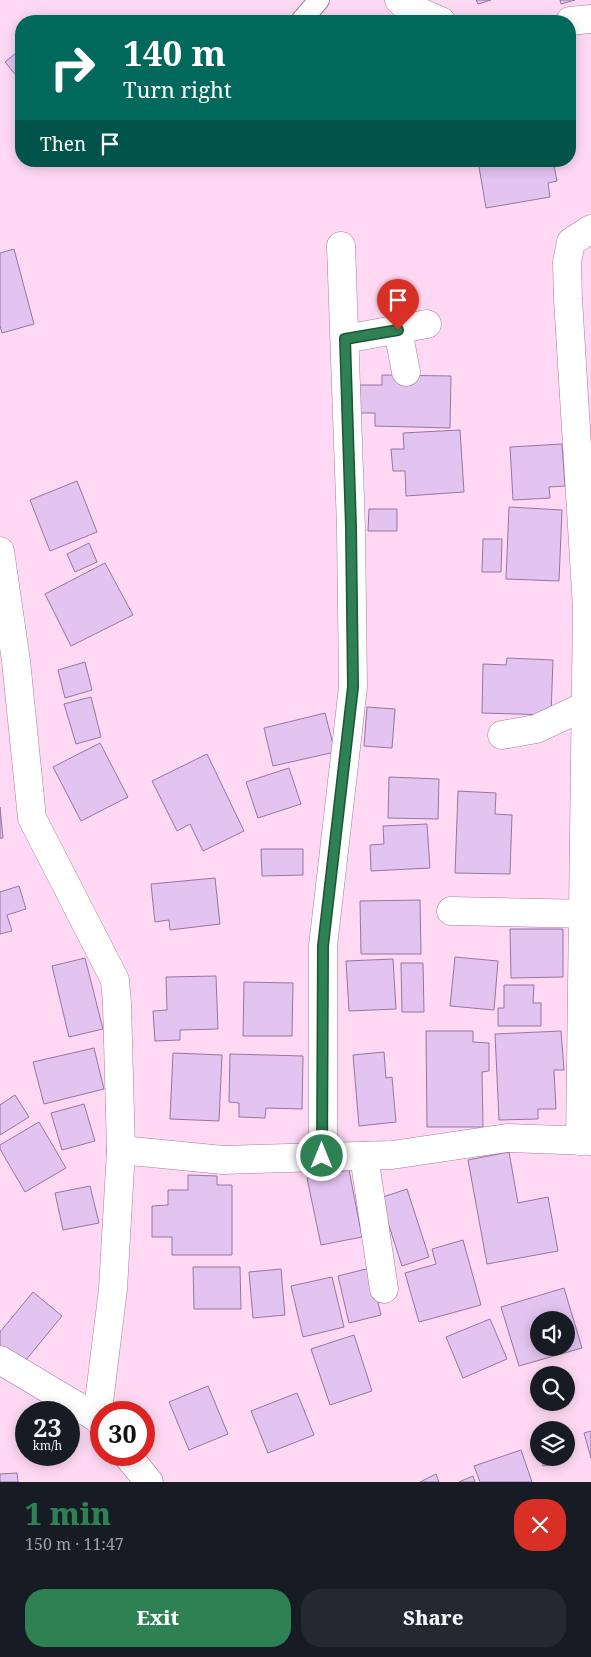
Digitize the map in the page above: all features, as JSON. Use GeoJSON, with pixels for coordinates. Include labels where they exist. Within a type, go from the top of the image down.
{"type":"FeatureCollection","features":[{"type":"Feature","properties":{"kind":"street"},"geometry":{"type":"LineString","coordinates":[[399,0],[406,6],[427,15]]}},
{"type":"Feature","properties":{"kind":"street"},"geometry":{"type":"LineString","coordinates":[[576,21],[591,19]]}},
{"type":"Feature","properties":{"kind":"street"},"geometry":{"type":"LineString","coordinates":[[121,1150],[223,1160],[392,1155],[507,1138],[586,1141],[587,914],[585,706],[587,608],[567,262],[571,242],[591,229]]}},
{"type":"Feature","properties":{"kind":"street"},"geometry":{"type":"LineString","coordinates":[[322,1156],[323,946],[353,687],[351,527],[341,246]]}},
{"type":"Feature","properties":{"kind":"street"},"geometry":{"type":"LineString","coordinates":[[345,339],[427,324]]}},
{"type":"Feature","properties":{"kind":"street"},"geometry":{"type":"LineString","coordinates":[[398,330],[406,372]]}},
{"type":"Feature","properties":{"kind":"street"},"geometry":{"type":"LineString","coordinates":[[0,551],[16,661],[32,818],[115,980],[121,1150],[112,1289],[101,1401]]}},
{"type":"Feature","properties":{"kind":"street"},"geometry":{"type":"LineString","coordinates":[[502,735],[536,729],[585,706]]}},
{"type":"Feature","properties":{"kind":"street"},"geometry":{"type":"LineString","coordinates":[[451,912],[587,914]]}},
{"type":"Feature","properties":{"kind":"street"},"geometry":{"type":"LineString","coordinates":[[364,1156],[384,1289]]}},
{"type":"Feature","properties":{"kind":"street"},"geometry":{"type":"LineString","coordinates":[[0,1360],[90,1415]]}},
{"type":"Feature","properties":{"kind":"street"},"geometry":{"type":"LineString","coordinates":[[136,1466],[149,1482]]}},
{"type":"Feature","properties":{"kind":"lane"},"geometry":{"type":"LineString","coordinates":[[307,15],[319,0]]}},
{"type":"Feature","properties":{"kind":"building"},"geometry":{"type":"Polygon","coordinates":[[[476,0],[491,0],[478,4],[476,0]]]}},
{"type":"Feature","properties":{"kind":"building"},"geometry":{"type":"Polygon","coordinates":[[[560,0],[575,0],[561,4],[560,0]]]}},
{"type":"Feature","properties":{"kind":"building"},"geometry":{"type":"Polygon","coordinates":[[[15,54],[15,74],[5,62],[15,54]]]}},
{"type":"Feature","properties":{"kind":"building"},"geometry":{"type":"Polygon","coordinates":[[[479,167],[554,167],[557,181],[548,183],[550,197],[486,208],[479,167]]]}},
{"type":"Feature","properties":{"kind":"building"},"geometry":{"type":"Polygon","coordinates":[[[14,249],[34,324],[2,333],[0,326],[0,253],[14,249]]]}},
{"type":"Feature","properties":{"kind":"building"},"geometry":{"type":"Polygon","coordinates":[[[382,375],[451,376],[450,428],[375,426],[375,413],[355,413],[355,385],[382,385],[382,375]]]}},
{"type":"Feature","properties":{"kind":"building"},"geometry":{"type":"Polygon","coordinates":[[[460,430],[464,492],[406,496],[405,471],[393,471],[391,449],[404,449],[403,433],[460,430]]]}},
{"type":"Feature","properties":{"kind":"building"},"geometry":{"type":"Polygon","coordinates":[[[562,444],[565,486],[549,487],[550,498],[513,500],[510,447],[562,444]]]}},
{"type":"Feature","properties":{"kind":"building"},"geometry":{"type":"Polygon","coordinates":[[[77,481],[97,532],[50,551],[30,500],[77,481]]]}},
{"type":"Feature","properties":{"kind":"building"},"geometry":{"type":"Polygon","coordinates":[[[509,507],[562,510],[559,581],[506,579],[509,507]]]}},
{"type":"Feature","properties":{"kind":"building"},"geometry":{"type":"Polygon","coordinates":[[[369,509],[397,509],[397,531],[368,531],[369,509]]]}},
{"type":"Feature","properties":{"kind":"building"},"geometry":{"type":"Polygon","coordinates":[[[483,539],[502,539],[501,572],[482,572],[483,539]]]}},
{"type":"Feature","properties":{"kind":"building"},"geometry":{"type":"Polygon","coordinates":[[[89,543],[97,562],[75,572],[67,554],[89,543]]]}},
{"type":"Feature","properties":{"kind":"building"},"geometry":{"type":"Polygon","coordinates":[[[105,563],[133,615],[71,646],[45,594],[105,563]]]}},
{"type":"Feature","properties":{"kind":"building"},"geometry":{"type":"Polygon","coordinates":[[[507,658],[553,660],[551,715],[482,713],[483,664],[506,665],[507,658]]]}},
{"type":"Feature","properties":{"kind":"building"},"geometry":{"type":"Polygon","coordinates":[[[85,662],[92,690],[65,698],[58,670],[85,662]]]}},
{"type":"Feature","properties":{"kind":"building"},"geometry":{"type":"Polygon","coordinates":[[[91,697],[101,737],[76,744],[64,704],[91,697]]]}},
{"type":"Feature","properties":{"kind":"building"},"geometry":{"type":"Polygon","coordinates":[[[367,707],[395,709],[392,748],[364,746],[367,707]]]}},
{"type":"Feature","properties":{"kind":"building"},"geometry":{"type":"Polygon","coordinates":[[[325,713],[335,752],[273,766],[264,728],[325,713]]]}},
{"type":"Feature","properties":{"kind":"building"},"geometry":{"type":"Polygon","coordinates":[[[100,743],[128,797],[81,821],[53,767],[100,743]]]}},
{"type":"Feature","properties":{"kind":"building"},"geometry":{"type":"Polygon","coordinates":[[[207,754],[244,831],[203,851],[190,824],[177,831],[152,781],[207,754]]]}},
{"type":"Feature","properties":{"kind":"building"},"geometry":{"type":"Polygon","coordinates":[[[289,768],[301,804],[258,818],[246,782],[289,768]]]}},
{"type":"Feature","properties":{"kind":"building"},"geometry":{"type":"Polygon","coordinates":[[[389,777],[439,779],[438,819],[388,818],[389,777]]]}},
{"type":"Feature","properties":{"kind":"building"},"geometry":{"type":"Polygon","coordinates":[[[458,791],[496,793],[495,814],[512,815],[510,874],[455,873],[458,791]]]}},
{"type":"Feature","properties":{"kind":"building"},"geometry":{"type":"Polygon","coordinates":[[[0,807],[3,838],[0,838],[0,807]]]}},
{"type":"Feature","properties":{"kind":"building"},"geometry":{"type":"Polygon","coordinates":[[[427,824],[430,868],[371,871],[370,845],[384,844],[383,826],[427,824]]]}},
{"type":"Feature","properties":{"kind":"building"},"geometry":{"type":"Polygon","coordinates":[[[261,849],[303,849],[303,875],[262,876],[261,849]]]}},
{"type":"Feature","properties":{"kind":"building"},"geometry":{"type":"Polygon","coordinates":[[[215,878],[220,924],[170,930],[169,920],[155,922],[151,884],[215,878]]]}},
{"type":"Feature","properties":{"kind":"building"},"geometry":{"type":"Polygon","coordinates":[[[19,886],[26,909],[7,915],[12,931],[0,934],[0,892],[19,886]]]}},
{"type":"Feature","properties":{"kind":"building"},"geometry":{"type":"Polygon","coordinates":[[[420,900],[421,954],[361,954],[360,901],[420,900]]]}},
{"type":"Feature","properties":{"kind":"building"},"geometry":{"type":"Polygon","coordinates":[[[510,929],[563,929],[563,977],[511,978],[510,929]]]}},
{"type":"Feature","properties":{"kind":"building"},"geometry":{"type":"Polygon","coordinates":[[[455,957],[498,961],[494,1010],[450,1006],[455,957]]]}},
{"type":"Feature","properties":{"kind":"building"},"geometry":{"type":"Polygon","coordinates":[[[85,958],[103,1029],[69,1037],[52,966],[85,958]]]}},
{"type":"Feature","properties":{"kind":"building"},"geometry":{"type":"Polygon","coordinates":[[[393,959],[396,1009],[349,1011],[346,961],[393,959]]]}},
{"type":"Feature","properties":{"kind":"building"},"geometry":{"type":"Polygon","coordinates":[[[401,963],[423,963],[424,1012],[402,1012],[401,963]]]}},
{"type":"Feature","properties":{"kind":"building"},"geometry":{"type":"Polygon","coordinates":[[[216,976],[218,1029],[180,1030],[180,1040],[155,1041],[153,1011],[167,1010],[166,977],[216,976]]]}},
{"type":"Feature","properties":{"kind":"building"},"geometry":{"type":"Polygon","coordinates":[[[244,982],[293,983],[292,1036],[243,1036],[244,982]]]}},
{"type":"Feature","properties":{"kind":"building"},"geometry":{"type":"Polygon","coordinates":[[[504,985],[534,985],[533,1003],[541,1003],[541,1026],[498,1026],[498,1008],[504,1008],[504,985]]]}},
{"type":"Feature","properties":{"kind":"building"},"geometry":{"type":"Polygon","coordinates":[[[426,1031],[473,1031],[473,1042],[489,1043],[489,1071],[482,1072],[483,1127],[427,1127],[426,1031]]]}},
{"type":"Feature","properties":{"kind":"building"},"geometry":{"type":"Polygon","coordinates":[[[561,1031],[564,1070],[554,1070],[556,1109],[538,1109],[538,1119],[499,1120],[495,1034],[561,1031]]]}},
{"type":"Feature","properties":{"kind":"building"},"geometry":{"type":"Polygon","coordinates":[[[94,1048],[104,1089],[44,1104],[33,1062],[94,1048]]]}},
{"type":"Feature","properties":{"kind":"building"},"geometry":{"type":"Polygon","coordinates":[[[384,1052],[386,1078],[392,1077],[396,1122],[359,1126],[353,1055],[384,1052]]]}},
{"type":"Feature","properties":{"kind":"building"},"geometry":{"type":"Polygon","coordinates":[[[173,1053],[222,1055],[219,1121],[170,1119],[173,1053]]]}},
{"type":"Feature","properties":{"kind":"building"},"geometry":{"type":"Polygon","coordinates":[[[230,1054],[303,1056],[302,1109],[266,1108],[265,1118],[239,1117],[239,1103],[229,1102],[230,1054]]]}},
{"type":"Feature","properties":{"kind":"building"},"geometry":{"type":"Polygon","coordinates":[[[15,1095],[29,1117],[0,1135],[0,1105],[15,1095]]]}},
{"type":"Feature","properties":{"kind":"building"},"geometry":{"type":"Polygon","coordinates":[[[84,1104],[95,1141],[62,1150],[51,1113],[84,1104]]]}},
{"type":"Feature","properties":{"kind":"building"},"geometry":{"type":"Polygon","coordinates":[[[39,1122],[66,1168],[25,1192],[0,1149],[0,1145],[39,1122]]]}},
{"type":"Feature","properties":{"kind":"building"},"geometry":{"type":"Polygon","coordinates":[[[509,1152],[518,1203],[548,1197],[558,1251],[487,1264],[468,1160],[509,1152]]]}},
{"type":"Feature","properties":{"kind":"building"},"geometry":{"type":"Polygon","coordinates":[[[349,1170],[362,1237],[321,1245],[307,1178],[349,1170]]]}},
{"type":"Feature","properties":{"kind":"building"},"geometry":{"type":"Polygon","coordinates":[[[188,1175],[217,1176],[217,1185],[232,1185],[232,1255],[172,1255],[172,1237],[152,1237],[152,1206],[168,1205],[168,1190],[188,1190],[188,1175]]]}},
{"type":"Feature","properties":{"kind":"building"},"geometry":{"type":"Polygon","coordinates":[[[90,1186],[99,1223],[63,1230],[55,1193],[90,1186]]]}},
{"type":"Feature","properties":{"kind":"building"},"geometry":{"type":"Polygon","coordinates":[[[407,1189],[429,1257],[402,1266],[380,1198],[407,1189]]]}},
{"type":"Feature","properties":{"kind":"building"},"geometry":{"type":"Polygon","coordinates":[[[463,1240],[481,1305],[419,1322],[405,1273],[436,1264],[432,1249],[463,1240]]]}},
{"type":"Feature","properties":{"kind":"building"},"geometry":{"type":"Polygon","coordinates":[[[193,1267],[240,1267],[241,1309],[194,1309],[193,1267]]]}},
{"type":"Feature","properties":{"kind":"building"},"geometry":{"type":"Polygon","coordinates":[[[370,1268],[381,1315],[349,1323],[338,1276],[370,1268]]]}},
{"type":"Feature","properties":{"kind":"building"},"geometry":{"type":"Polygon","coordinates":[[[281,1269],[285,1315],[253,1318],[249,1272],[281,1269]]]}},
{"type":"Feature","properties":{"kind":"building"},"geometry":{"type":"Polygon","coordinates":[[[332,1277],[344,1327],[303,1337],[291,1286],[332,1277]]]}},
{"type":"Feature","properties":{"kind":"building"},"geometry":{"type":"Polygon","coordinates":[[[564,1288],[571,1311],[530,1311],[530,1356],[554,1356],[519,1366],[501,1307],[564,1288]]]}},
{"type":"Feature","properties":{"kind":"building"},"geometry":{"type":"Polygon","coordinates":[[[33,1292],[62,1316],[21,1366],[0,1348],[0,1332],[33,1292]]]}},
{"type":"Feature","properties":{"kind":"building"},"geometry":{"type":"Polygon","coordinates":[[[490,1319],[507,1359],[463,1378],[446,1337],[490,1319]]]}},
{"type":"Feature","properties":{"kind":"building"},"geometry":{"type":"Polygon","coordinates":[[[575,1325],[582,1348],[575,1350],[575,1325]]]}},
{"type":"Feature","properties":{"kind":"building"},"geometry":{"type":"Polygon","coordinates":[[[354,1335],[372,1391],[330,1405],[311,1349],[354,1335]]]}},
{"type":"Feature","properties":{"kind":"building"},"geometry":{"type":"Polygon","coordinates":[[[208,1386],[228,1434],[189,1450],[169,1402],[208,1386]]]}},
{"type":"Feature","properties":{"kind":"building"},"geometry":{"type":"Polygon","coordinates":[[[297,1393],[314,1435],[268,1453],[251,1411],[297,1393]]]}},
{"type":"Feature","properties":{"kind":"building"},"geometry":{"type":"Polygon","coordinates":[[[591,1431],[591,1458],[584,1433],[591,1431]]]}},
{"type":"Feature","properties":{"kind":"building"},"geometry":{"type":"Polygon","coordinates":[[[521,1450],[532,1482],[480,1482],[474,1466],[521,1450]]]}},
{"type":"Feature","properties":{"kind":"building"},"geometry":{"type":"Polygon","coordinates":[[[17,1473],[18,1482],[0,1482],[0,1474],[17,1473]]]}},
{"type":"Feature","properties":{"kind":"building"},"geometry":{"type":"Polygon","coordinates":[[[436,1474],[439,1482],[420,1482],[436,1474]]]}},
{"type":"Feature","properties":{"kind":"building"},"geometry":{"type":"Polygon","coordinates":[[[473,1476],[475,1482],[459,1482],[473,1476]]]}},
{"type":"Feature","properties":{"kind":"route"},"geometry":{"type":"LineString","coordinates":[[322,1156],[323,946],[353,687],[351,527],[345,339],[398,330]]}}]}
